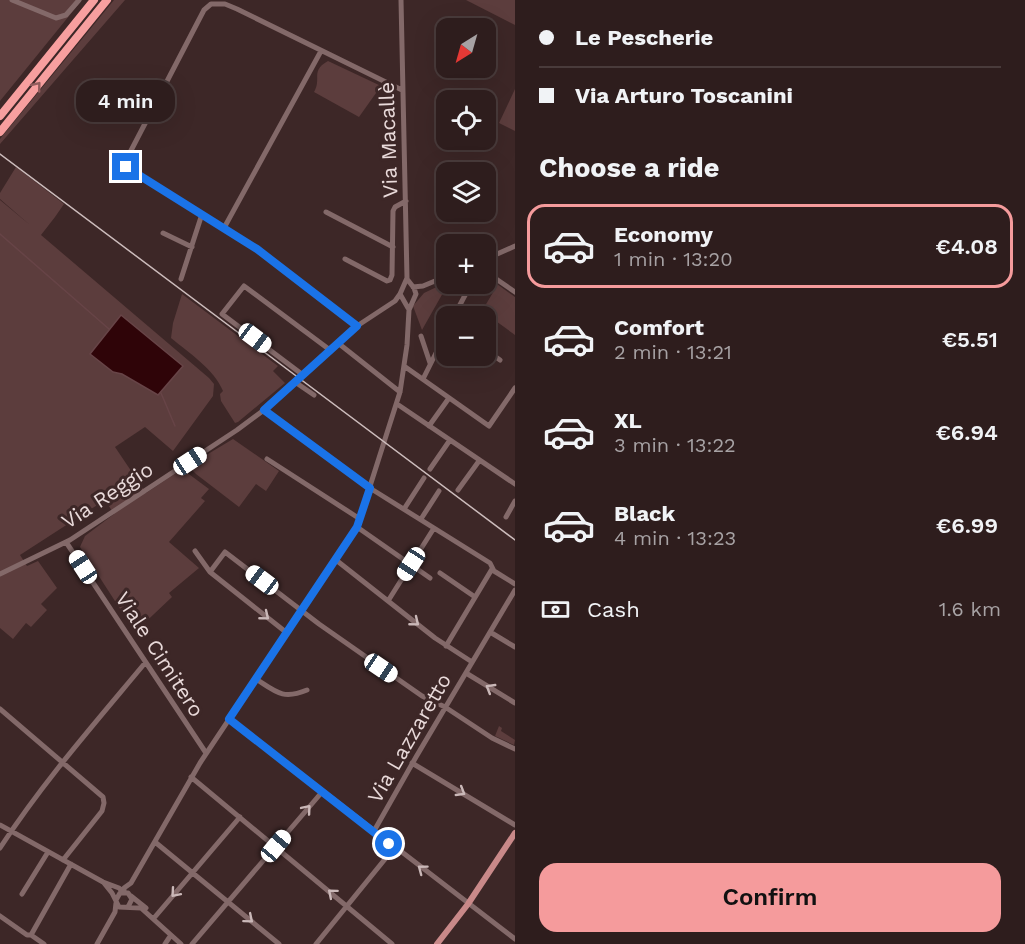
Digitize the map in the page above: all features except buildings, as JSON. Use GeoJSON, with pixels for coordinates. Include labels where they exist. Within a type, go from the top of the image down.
{"type":"FeatureCollection","features":[{"type":"Feature","properties":{"kind":"highway"},"geometry":{"type":"LineString","coordinates":[[0,116],[94,0]]}},
{"type":"Feature","properties":{"kind":"highway"},"geometry":{"type":"LineString","coordinates":[[0,132],[107,0]]}},
{"type":"Feature","properties":{"kind":"main road"},"geometry":{"type":"LineString","coordinates":[[437,944],[468,904],[515,833]]}},
{"type":"Feature","properties":{"kind":"street"},"geometry":{"type":"LineString","coordinates":[[12,0],[56,18],[66,15],[79,0]]}},
{"type":"Feature","properties":{"kind":"street","name":"Via Macallè"},"geometry":{"type":"LineString","coordinates":[[401,0],[406,201],[407,279],[404,286],[405,298]]}},
{"type":"Feature","properties":{"kind":"street"},"geometry":{"type":"LineString","coordinates":[[357,326],[257,249],[124,164],[204,10],[211,4],[225,4],[237,9],[402,90]]}},
{"type":"Feature","properties":{"kind":"street"},"geometry":{"type":"LineString","coordinates":[[224,228],[321,51]]}},
{"type":"Feature","properties":{"kind":"street"},"geometry":{"type":"LineString","coordinates":[[345,259],[387,281],[392,277],[393,211],[395,207],[406,201]]}},
{"type":"Feature","properties":{"kind":"street"},"geometry":{"type":"LineString","coordinates":[[326,212],[393,247]]}},
{"type":"Feature","properties":{"kind":"street"},"geometry":{"type":"LineString","coordinates":[[181,279],[202,214]]}},
{"type":"Feature","properties":{"kind":"street"},"geometry":{"type":"LineString","coordinates":[[163,233],[192,247]]}},
{"type":"Feature","properties":{"kind":"street"},"geometry":{"type":"LineString","coordinates":[[496,255],[515,246]]}},
{"type":"Feature","properties":{"kind":"street","name":"Via Macallè"},"geometry":{"type":"LineString","coordinates":[[407,279],[416,294]]}},
{"type":"Feature","properties":{"kind":"street"},"geometry":{"type":"LineString","coordinates":[[496,279],[515,292]]}},
{"type":"Feature","properties":{"kind":"street"},"geometry":{"type":"LineString","coordinates":[[404,286],[423,286],[436,281]]}},
{"type":"Feature","properties":{"kind":"street"},"geometry":{"type":"LineString","coordinates":[[303,375],[222,314],[244,286],[330,351]]}},
{"type":"Feature","properties":{"kind":"street"},"geometry":{"type":"LineString","coordinates":[[97,944],[115,912],[117,896],[131,883],[191,777],[357,527],[398,404],[409,310],[405,298],[416,294],[423,286]]}},
{"type":"Feature","properties":{"kind":"street","name":"Via Reggio"},"geometry":{"type":"LineString","coordinates":[[0,574],[66,542],[232,434],[264,410],[357,326],[395,301],[405,298]]}},
{"type":"Feature","properties":{"kind":"street"},"geometry":{"type":"LineString","coordinates":[[421,336],[430,363]]}},
{"type":"Feature","properties":{"kind":"street"},"geometry":{"type":"LineString","coordinates":[[338,343],[400,392]]}},
{"type":"Feature","properties":{"kind":"street"},"geometry":{"type":"LineString","coordinates":[[423,379],[436,352]]}},
{"type":"Feature","properties":{"kind":"street"},"geometry":{"type":"LineString","coordinates":[[496,357],[500,360]]}},
{"type":"Feature","properties":{"kind":"street"},"geometry":{"type":"LineString","coordinates":[[404,366],[489,426],[515,388]]}},
{"type":"Feature","properties":{"kind":"street"},"geometry":{"type":"LineString","coordinates":[[295,382],[314,395]]}},
{"type":"Feature","properties":{"kind":"street"},"geometry":{"type":"LineString","coordinates":[[429,426],[449,398]]}},
{"type":"Feature","properties":{"kind":"street"},"geometry":{"type":"LineString","coordinates":[[398,404],[515,484]]}},
{"type":"Feature","properties":{"kind":"street"},"geometry":{"type":"LineString","coordinates":[[264,410],[370,488],[490,563],[492,569],[515,584]]}},
{"type":"Feature","properties":{"kind":"street"},"geometry":{"type":"LineString","coordinates":[[430,469],[450,440]]}},
{"type":"Feature","properties":{"kind":"street"},"geometry":{"type":"LineString","coordinates":[[267,459],[360,519]]}},
{"type":"Feature","properties":{"kind":"street"},"geometry":{"type":"LineString","coordinates":[[458,490],[479,461]]}},
{"type":"Feature","properties":{"kind":"street"},"geometry":{"type":"LineString","coordinates":[[404,509],[424,478]]}},
{"type":"Feature","properties":{"kind":"street"},"geometry":{"type":"LineString","coordinates":[[421,519],[439,491]]}},
{"type":"Feature","properties":{"kind":"street"},"geometry":{"type":"LineString","coordinates":[[506,517],[515,501]]}},
{"type":"Feature","properties":{"kind":"street"},"geometry":{"type":"LineString","coordinates":[[357,527],[430,578]]}},
{"type":"Feature","properties":{"kind":"street"},"geometry":{"type":"LineString","coordinates":[[388,601],[434,528]]}},
{"type":"Feature","properties":{"kind":"street","name":"Viale Cimitero"},"geometry":{"type":"LineString","coordinates":[[66,542],[206,753]]}},
{"type":"Feature","properties":{"kind":"street"},"geometry":{"type":"LineString","coordinates":[[195,551],[210,572],[287,633]]}},
{"type":"Feature","properties":{"kind":"street"},"geometry":{"type":"LineString","coordinates":[[210,572],[225,552],[319,624],[422,696],[445,707],[492,738],[515,749]]}},
{"type":"Feature","properties":{"kind":"street"},"geometry":{"type":"LineString","coordinates":[[336,560],[447,646],[472,662]]}},
{"type":"Feature","properties":{"kind":"street"},"geometry":{"type":"LineString","coordinates":[[447,646],[492,569]]}},
{"type":"Feature","properties":{"kind":"street"},"geometry":{"type":"LineString","coordinates":[[440,573],[475,597]]}},
{"type":"Feature","properties":{"kind":"street","name":"Via Lazzaretto"},"geometry":{"type":"LineString","coordinates":[[374,831],[515,590]]}},
{"type":"Feature","properties":{"kind":"street"},"geometry":{"type":"LineString","coordinates":[[490,632],[515,647]]}},
{"type":"Feature","properties":{"kind":"street"},"geometry":{"type":"LineString","coordinates":[[0,848],[19,818],[62,763],[145,663]]}},
{"type":"Feature","properties":{"kind":"street"},"geometry":{"type":"LineString","coordinates":[[465,673],[515,703]]}},
{"type":"Feature","properties":{"kind":"street"},"geometry":{"type":"LineString","coordinates":[[256,679],[281,695],[295,695],[307,690]]}},
{"type":"Feature","properties":{"kind":"street"},"geometry":{"type":"LineString","coordinates":[[0,709],[103,797],[102,811],[63,860]]}},
{"type":"Feature","properties":{"kind":"street"},"geometry":{"type":"LineString","coordinates":[[229,719],[515,939]]}},
{"type":"Feature","properties":{"kind":"street"},"geometry":{"type":"LineString","coordinates":[[412,763],[513,823]]}},
{"type":"Feature","properties":{"kind":"street"},"geometry":{"type":"LineString","coordinates":[[191,777],[392,944]]}},
{"type":"Feature","properties":{"kind":"street"},"geometry":{"type":"LineString","coordinates":[[192,944],[322,792]]}},
{"type":"Feature","properties":{"kind":"street"},"geometry":{"type":"LineString","coordinates":[[154,918],[240,817]]}},
{"type":"Feature","properties":{"kind":"street"},"geometry":{"type":"LineString","coordinates":[[0,825],[103,882],[122,890],[140,903],[181,944]]}},
{"type":"Feature","properties":{"kind":"street"},"geometry":{"type":"LineString","coordinates":[[155,842],[279,944]]}},
{"type":"Feature","properties":{"kind":"street"},"geometry":{"type":"LineString","coordinates":[[316,944],[394,848]]}},
{"type":"Feature","properties":{"kind":"street"},"geometry":{"type":"LineString","coordinates":[[22,894],[48,852]]}},
{"type":"Feature","properties":{"kind":"street"},"geometry":{"type":"LineString","coordinates":[[31,935],[71,864]]}},
{"type":"Feature","properties":{"kind":"street"},"geometry":{"type":"LineString","coordinates":[[103,882],[116,902],[148,912]]}},
{"type":"Feature","properties":{"kind":"street"},"geometry":{"type":"LineString","coordinates":[[115,912],[132,902],[131,883]]}},
{"type":"Feature","properties":{"kind":"street"},"geometry":{"type":"LineString","coordinates":[[0,916],[44,944]]}},
{"type":"Feature","properties":{"kind":"street"},"geometry":{"type":"LineString","coordinates":[[165,944],[169,938]]}},
{"type":"Feature","properties":{"kind":"shaded area"},"geometry":{"type":"Polygon","coordinates":[[[0,0],[82,0],[0,101],[0,0]]]}},
{"type":"Feature","properties":{"kind":"shaded area"},"geometry":{"type":"Polygon","coordinates":[[[114,0],[125,0],[0,144],[0,139],[114,0]]]}},
{"type":"Feature","properties":{"kind":"shaded area"},"geometry":{"type":"Polygon","coordinates":[[[466,0],[515,0],[515,25],[466,0]]]}},
{"type":"Feature","properties":{"kind":"shaded area"},"geometry":{"type":"Polygon","coordinates":[[[328,61],[381,86],[359,117],[314,92],[319,68],[328,61]]]}},
{"type":"Feature","properties":{"kind":"shaded area"},"geometry":{"type":"Polygon","coordinates":[[[515,89],[515,131],[499,123],[515,89]]]}},
{"type":"Feature","properties":{"kind":"shaded area"},"geometry":{"type":"Polygon","coordinates":[[[16,167],[64,204],[41,235],[214,384],[213,396],[173,451],[145,427],[115,447],[146,493],[182,469],[209,489],[201,498],[205,501],[169,542],[199,568],[169,593],[172,597],[135,632],[80,547],[85,536],[114,514],[105,500],[20,555],[27,566],[38,561],[57,588],[41,604],[47,610],[31,627],[26,623],[13,639],[0,628],[0,200],[30,225],[0,199],[0,193],[16,167]]]}},
{"type":"Feature","properties":{"kind":"shaded area"},"geometry":{"type":"Polygon","coordinates":[[[496,283],[515,297],[515,335],[496,321],[496,306],[485,306],[492,294],[496,294],[496,283]]]}},
{"type":"Feature","properties":{"kind":"shaded area"},"geometry":{"type":"Polygon","coordinates":[[[436,287],[436,294],[442,294],[422,330],[413,306],[424,293],[436,287]]]}},
{"type":"Feature","properties":{"kind":"shaded area"},"geometry":{"type":"Polygon","coordinates":[[[182,294],[278,366],[273,371],[285,383],[238,422],[235,423],[221,401],[220,394],[223,391],[214,376],[171,338],[182,294]]]}},
{"type":"Feature","properties":{"kind":"shaded area"},"geometry":{"type":"Polygon","coordinates":[[[121,315],[183,366],[158,395],[122,374],[113,372],[90,354],[121,315]]]}},
{"type":"Feature","properties":{"kind":"shaded area"},"geometry":{"type":"Polygon","coordinates":[[[233,439],[279,471],[266,491],[256,484],[239,507],[188,466],[233,439]]]}},
{"type":"Feature","properties":{"kind":"shaded area"},"geometry":{"type":"Polygon","coordinates":[[[499,726],[502,728],[501,731],[515,740],[514,745],[495,736],[499,726]]]}},
{"type":"Feature","properties":{"kind":"waterway"},"geometry":{"type":"LineString","coordinates":[[0,234],[109,329]]}},
{"type":"Feature","properties":{"kind":"waterway"},"geometry":{"type":"LineString","coordinates":[[161,393],[175,426]]}},
{"type":"Feature","properties":{"kind":"railway"},"geometry":{"type":"LineString","coordinates":[[0,154],[515,540]]}},
{"type":"Feature","properties":{"kind":"route"},"geometry":{"type":"LineString","coordinates":[[126,167],[257,249],[357,326],[264,410],[370,488],[357,527],[229,719],[389,844]]}}]}
